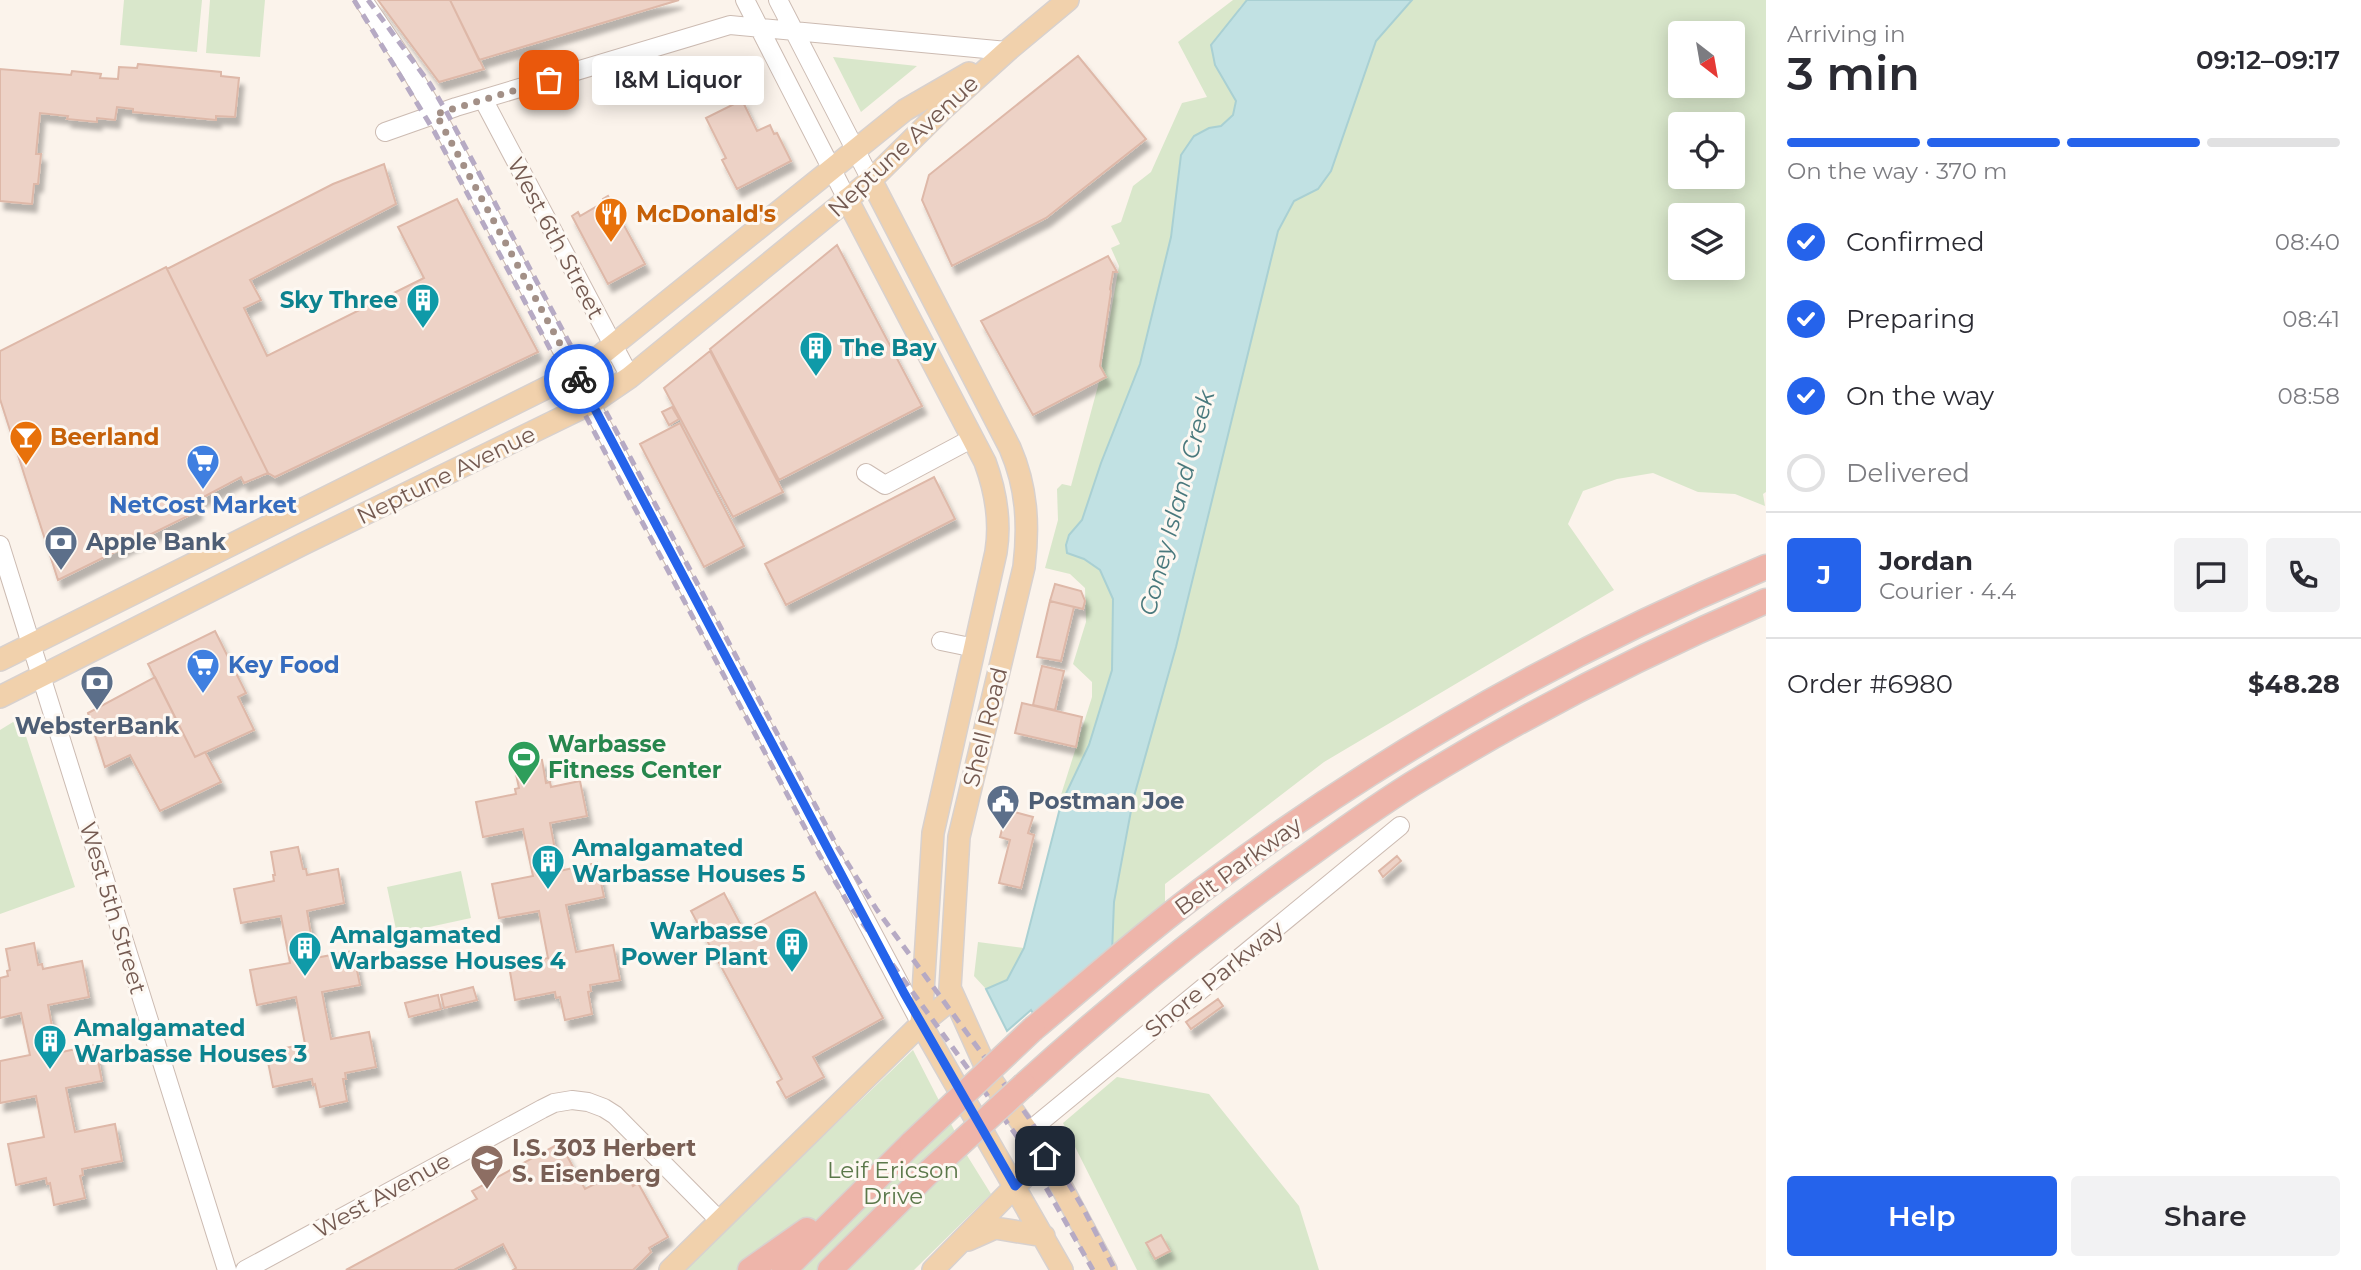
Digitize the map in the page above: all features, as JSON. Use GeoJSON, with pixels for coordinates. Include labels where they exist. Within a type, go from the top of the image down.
{"type":"FeatureCollection","features":[{"type":"Feature","properties":{"kind":"highway","name":"Belt Parkway"},"geometry":{"type":"LineString","coordinates":[[783,1270],[859,1193],[1033,1029],[1213,881],[1304,817],[1495,698],[1601,643],[1766,567]]}},
{"type":"Feature","properties":{"kind":"highway","name":"Belt Parkway"},"geometry":{"type":"LineString","coordinates":[[830,1270],[930,1171],[1055,1057],[1237,907],[1350,826],[1420,779],[1525,718],[1623,667],[1766,601]]}},
{"type":"Feature","properties":{"kind":"highway"},"geometry":{"type":"LineString","coordinates":[[750,1270],[859,1193]]}},
{"type":"Feature","properties":{"kind":"main road","name":"Neptune Avenue"},"geometry":{"type":"LineString","coordinates":[[0,697],[303,544],[592,403],[630,377],[871,180],[945,107],[1068,0]]}},
{"type":"Feature","properties":{"kind":"main road","name":"Neptune Avenue"},"geometry":{"type":"LineString","coordinates":[[0,660],[575,372],[614,346],[905,110],[1007,51]]}},
{"type":"Feature","properties":{"kind":"main road","name":"Shell Road"},"geometry":{"type":"LineString","coordinates":[[871,180],[1010,448],[1027,509],[1028,535],[1024,567],[959,837],[950,978],[953,998],[992,1081],[1045,1156],[1106,1270]]}},
{"type":"Feature","properties":{"kind":"main road","name":"Shell Road"},"geometry":{"type":"LineString","coordinates":[[847,199],[973,438],[992,479],[998,523],[996,552],[933,833],[921,1024]]}},
{"type":"Feature","properties":{"kind":"main road"},"geometry":{"type":"LineString","coordinates":[[670,1270],[921,1024],[953,998]]}},
{"type":"Feature","properties":{"kind":"main road"},"geometry":{"type":"LineString","coordinates":[[921,1024],[1062,1270]]}},
{"type":"Feature","properties":{"kind":"main road"},"geometry":{"type":"LineString","coordinates":[[933,1270],[1045,1156]]}},
{"type":"Feature","properties":{"kind":"main road"},"geometry":{"type":"LineString","coordinates":[[960,1243],[995,1228],[1044,1236]]}},
{"type":"Feature","properties":{"kind":"street","name":"West 6th Street"},"geometry":{"type":"LineString","coordinates":[[363,0],[436,114],[921,1024]]}},
{"type":"Feature","properties":{"kind":"street"},"geometry":{"type":"LineString","coordinates":[[745,0],[847,199]]}},
{"type":"Feature","properties":{"kind":"street"},"geometry":{"type":"LineString","coordinates":[[778,0],[871,180]]}},
{"type":"Feature","properties":{"kind":"street"},"geometry":{"type":"LineString","coordinates":[[385,132],[483,99],[730,25],[1007,51]]}},
{"type":"Feature","properties":{"kind":"street","name":"West 6th Street"},"geometry":{"type":"LineString","coordinates":[[483,99],[630,377]]}},
{"type":"Feature","properties":{"kind":"street"},"geometry":{"type":"LineString","coordinates":[[866,472],[885,485],[973,438]]}},
{"type":"Feature","properties":{"kind":"street","name":"West 5th Street"},"geometry":{"type":"LineString","coordinates":[[0,545],[227,1270]]}},
{"type":"Feature","properties":{"kind":"street"},"geometry":{"type":"LineString","coordinates":[[940,641],[975,648]]}},
{"type":"Feature","properties":{"kind":"street","name":"Shore Parkway"},"geometry":{"type":"LineString","coordinates":[[1028,1132],[1400,826]]}},
{"type":"Feature","properties":{"kind":"street","name":"West Avenue"},"geometry":{"type":"LineString","coordinates":[[245,1270],[542,1109],[554,1103],[572,1100],[588,1102],[615,1115],[719,1220]]}},
{"type":"Feature","properties":{"kind":"green space"},"geometry":{"type":"Polygon","coordinates":[[[124,0],[202,0],[197,52],[120,45],[124,0]]]}},
{"type":"Feature","properties":{"kind":"green space"},"geometry":{"type":"Polygon","coordinates":[[[210,0],[265,0],[260,57],[206,53],[210,0]]]}},
{"type":"Feature","properties":{"kind":"green space"},"geometry":{"type":"Polygon","coordinates":[[[1233,0],[1247,0],[1240,7],[1215,65],[1237,101],[1233,115],[1221,126],[1209,128],[1181,155],[1171,237],[1140,364],[1082,520],[1069,535],[1067,553],[1084,559],[1100,570],[1113,599],[1112,670],[1089,745],[1061,804],[1060,798],[1092,697],[1092,682],[1073,664],[1086,622],[1085,588],[1070,574],[1045,568],[1058,520],[1057,489],[1062,484],[1071,486],[1098,386],[1119,266],[1111,248],[1120,244],[1111,226],[1121,222],[1133,186],[1151,172],[1182,103],[1207,97],[1178,42],[1233,0]]]}},
{"type":"Feature","properties":{"kind":"green space"},"geometry":{"type":"Polygon","coordinates":[[[1412,0],[1766,0],[1765,506],[1735,494],[1698,492],[1653,473],[1617,479],[1583,491],[1568,524],[1614,590],[1324,762],[1165,884],[1165,910],[1112,952],[1114,902],[1133,800],[1176,647],[1278,231],[1294,201],[1318,189],[1331,171],[1376,41],[1412,0]]]}},
{"type":"Feature","properties":{"kind":"green space"},"geometry":{"type":"Polygon","coordinates":[[[833,57],[917,66],[861,112],[833,57]]]}},
{"type":"Feature","properties":{"kind":"green space"},"geometry":{"type":"Polygon","coordinates":[[[13,722],[23,727],[75,887],[0,914],[0,730],[13,722]]]}},
{"type":"Feature","properties":{"kind":"green space"},"geometry":{"type":"Polygon","coordinates":[[[461,871],[471,918],[397,934],[387,887],[461,871]]]}},
{"type":"Feature","properties":{"kind":"green space"},"geometry":{"type":"Polygon","coordinates":[[[978,942],[1024,948],[1007,980],[986,989],[974,976],[978,942]]]}},
{"type":"Feature","properties":{"kind":"green space","name":"Leif Ericson Drive"},"geometry":{"type":"Polygon","coordinates":[[[913,1050],[968,1157],[991,1194],[914,1270],[684,1270],[913,1050]]]}},
{"type":"Feature","properties":{"kind":"green space"},"geometry":{"type":"Polygon","coordinates":[[[1117,1077],[1209,1094],[1299,1206],[1319,1270],[1137,1270],[1063,1123],[1117,1077]]]}},
{"type":"Feature","properties":{"kind":"water","name":"Coney Island Creek"},"geometry":{"type":"Polygon","coordinates":[[[1247,0],[1412,0],[1376,41],[1331,171],[1318,189],[1294,201],[1278,231],[1176,647],[1133,800],[1114,902],[1112,952],[1036,1018],[1031,1010],[1007,1031],[986,989],[1007,980],[1024,948],[1061,804],[1089,745],[1112,670],[1113,599],[1100,570],[1084,559],[1067,553],[1066,545],[1069,535],[1082,520],[1140,364],[1171,237],[1181,155],[1194,136],[1209,128],[1221,126],[1233,115],[1236,101],[1215,65],[1211,45],[1247,0]]]}},
{"type":"Feature","properties":{"kind":"building"},"geometry":{"type":"Polygon","coordinates":[[[378,0],[450,0],[484,69],[439,82],[378,0]]]}},
{"type":"Feature","properties":{"kind":"building"},"geometry":{"type":"Polygon","coordinates":[[[450,0],[679,0],[479,60],[450,0]]]}},
{"type":"Feature","properties":{"kind":"building"},"geometry":{"type":"Polygon","coordinates":[[[1078,56],[1146,139],[1046,218],[952,266],[922,200],[929,175],[1078,56]]]}},
{"type":"Feature","properties":{"kind":"building"},"geometry":{"type":"Polygon","coordinates":[[[138,64],[221,72],[221,76],[239,78],[235,117],[216,116],[216,120],[133,112],[133,109],[117,107],[115,120],[97,118],[97,122],[40,113],[36,154],[41,154],[38,184],[34,184],[32,204],[0,201],[0,69],[71,75],[72,71],[118,79],[119,67],[137,68],[138,64]]]}},
{"type":"Feature","properties":{"kind":"building"},"geometry":{"type":"Polygon","coordinates":[[[742,100],[757,131],[770,125],[791,161],[737,189],[722,160],[726,158],[706,118],[742,100]]]}},
{"type":"Feature","properties":{"kind":"building","name":"Sky Three"},"geometry":{"type":"Polygon","coordinates":[[[384,164],[396,204],[250,280],[261,300],[244,308],[267,356],[424,278],[398,227],[457,199],[538,352],[275,477],[268,473],[167,269],[333,184],[384,164]]]}},
{"type":"Feature","properties":{"kind":"building","name":"McDonald's"},"geometry":{"type":"Polygon","coordinates":[[[608,196],[645,264],[608,284],[572,216],[578,212],[580,216],[604,202],[603,199],[608,196]]]}},
{"type":"Feature","properties":{"kind":"building","name":"The Bay"},"geometry":{"type":"Polygon","coordinates":[[[837,245],[922,406],[779,480],[710,349],[837,245]]]}},
{"type":"Feature","properties":{"kind":"building"},"geometry":{"type":"Polygon","coordinates":[[[1108,256],[1117,272],[1113,272],[1100,366],[1106,377],[1033,415],[981,321],[1108,256]]]}},
{"type":"Feature","properties":{"kind":"building"},"geometry":{"type":"Polygon","coordinates":[[[166,267],[268,473],[244,483],[241,477],[194,502],[198,511],[58,580],[0,399],[0,351],[166,267]]]}},
{"type":"Feature","properties":{"kind":"building"},"geometry":{"type":"Polygon","coordinates":[[[710,351],[783,492],[733,517],[664,388],[710,351]]]}},
{"type":"Feature","properties":{"kind":"building"},"geometry":{"type":"Polygon","coordinates":[[[672,407],[679,419],[669,425],[662,412],[672,407]]]}},
{"type":"Feature","properties":{"kind":"building"},"geometry":{"type":"Polygon","coordinates":[[[680,423],[744,546],[704,567],[640,444],[680,423]]]}},
{"type":"Feature","properties":{"kind":"building"},"geometry":{"type":"Polygon","coordinates":[[[934,477],[955,519],[786,605],[765,564],[934,477]]]}},
{"type":"Feature","properties":{"kind":"building"},"geometry":{"type":"Polygon","coordinates":[[[1055,584],[1081,591],[1085,601],[1083,609],[1050,601],[1055,584]]]}},
{"type":"Feature","properties":{"kind":"building"},"geometry":{"type":"Polygon","coordinates":[[[1050,601],[1074,607],[1061,661],[1037,657],[1050,601]]]}},
{"type":"Feature","properties":{"kind":"building","name":"Key Food"},"geometry":{"type":"Polygon","coordinates":[[[215,631],[246,693],[238,697],[254,730],[195,757],[148,664],[215,631]]]}},
{"type":"Feature","properties":{"kind":"building"},"geometry":{"type":"Polygon","coordinates":[[[1042,666],[1064,671],[1055,710],[1033,705],[1042,666]]]}},
{"type":"Feature","properties":{"kind":"building"},"geometry":{"type":"Polygon","coordinates":[[[155,677],[195,757],[205,752],[221,782],[160,811],[130,755],[105,767],[88,713],[155,677]]]}},
{"type":"Feature","properties":{"kind":"building"},"geometry":{"type":"Polygon","coordinates":[[[1022,703],[1082,717],[1076,747],[1015,733],[1022,703]]]}},
{"type":"Feature","properties":{"kind":"building","name":"Amalgamated Warbasse Houses 5"},"geometry":{"type":"Polygon","coordinates":[[[542,760],[546,783],[550,782],[551,787],[580,781],[587,816],[550,823],[559,871],[597,863],[604,897],[566,905],[576,952],[613,945],[620,980],[590,985],[591,991],[588,992],[592,1014],[565,1020],[560,997],[556,998],[555,992],[515,1000],[509,966],[548,958],[539,911],[499,918],[492,884],[533,876],[523,829],[483,837],[476,802],[516,794],[515,789],[519,788],[514,765],[542,760]]]}},
{"type":"Feature","properties":{"kind":"building"},"geometry":{"type":"Polygon","coordinates":[[[1007,810],[1033,817],[1028,833],[1034,835],[1021,888],[999,883],[1010,840],[1000,837],[1007,810]]]}},
{"type":"Feature","properties":{"kind":"building","name":"Amalgamated Warbasse Houses 4"},"geometry":{"type":"Polygon","coordinates":[[[298,847],[307,875],[338,869],[344,903],[307,911],[315,958],[353,951],[360,985],[322,992],[331,1039],[369,1032],[376,1067],[345,1073],[346,1079],[343,1079],[347,1101],[320,1107],[312,1079],[273,1087],[266,1052],[305,1044],[296,997],[257,1005],[250,970],[290,963],[281,916],[241,923],[234,889],[274,881],[271,852],[298,847]]]}},
{"type":"Feature","properties":{"kind":"building"},"geometry":{"type":"Polygon","coordinates":[[[1397,856],[1401,861],[1383,877],[1379,871],[1397,856]]]}},
{"type":"Feature","properties":{"kind":"building","name":"Warbasse Power Plant"},"geometry":{"type":"Polygon","coordinates":[[[815,892],[883,1018],[813,1057],[824,1077],[786,1098],[777,1082],[782,1079],[691,911],[724,893],[744,931],[815,892]]]}},
{"type":"Feature","properties":{"kind":"building","name":"Amalgamated Warbasse Houses 3"},"geometry":{"type":"Polygon","coordinates":[[[34,943],[38,965],[42,964],[43,969],[82,961],[89,997],[48,1005],[57,1053],[95,1045],[102,1081],[66,1088],[75,1132],[115,1124],[122,1161],[82,1169],[83,1175],[80,1176],[85,1198],[54,1205],[50,1183],[47,1184],[46,1178],[16,1185],[8,1144],[44,1137],[36,1096],[0,1103],[0,1061],[30,1055],[21,1013],[0,1018],[0,978],[8,976],[7,971],[10,970],[6,949],[34,943]]]}},
{"type":"Feature","properties":{"kind":"building"},"geometry":{"type":"Polygon","coordinates":[[[473,987],[477,1000],[444,1008],[441,995],[473,987]]]}},
{"type":"Feature","properties":{"kind":"building"},"geometry":{"type":"Polygon","coordinates":[[[438,995],[441,1009],[409,1017],[405,1003],[438,995]]]}},
{"type":"Feature","properties":{"kind":"building"},"geometry":{"type":"Polygon","coordinates":[[[1218,999],[1223,1006],[1191,1029],[1186,1022],[1218,999]]]}},
{"type":"Feature","properties":{"kind":"building"},"geometry":{"type":"Polygon","coordinates":[[[560,1143],[585,1189],[624,1169],[633,1186],[638,1183],[668,1237],[649,1248],[651,1252],[633,1270],[513,1270],[516,1268],[503,1244],[454,1270],[346,1270],[477,1199],[472,1191],[560,1143]]]}},
{"type":"Feature","properties":{"kind":"building"},"geometry":{"type":"Polygon","coordinates":[[[1161,1235],[1170,1251],[1155,1259],[1146,1243],[1161,1235]]]}},
{"type":"Feature","properties":{"kind":"railway"},"geometry":{"type":"LineString","coordinates":[[354,0],[434,131],[820,856],[848,903],[1016,1135],[1093,1270]]}},
{"type":"Feature","properties":{"kind":"railway"},"geometry":{"type":"LineString","coordinates":[[368,0],[430,84],[446,111],[838,848],[877,910],[1029,1118],[1082,1206],[1115,1270]]}},
{"type":"Feature","properties":{"kind":"way so far"},"geometry":{"type":"LineString","coordinates":[[549,80],[436,114],[579,379]]}},
{"type":"Feature","properties":{"kind":"place","name":"I&M Liquor"},"geometry":{"type":"Point","coordinates":[549,80]}},
{"type":"Feature","properties":{"kind":"place","name":"McDonald's"},"geometry":{"type":"Point","coordinates":[611,244]}},
{"type":"Feature","properties":{"kind":"place","name":"Sky Three"},"geometry":{"type":"Point","coordinates":[423,330]}},
{"type":"Feature","properties":{"kind":"place","name":"The Bay"},"geometry":{"type":"Point","coordinates":[816,378]}},
{"type":"Feature","properties":{"kind":"place","name":"Beerland"},"geometry":{"type":"Point","coordinates":[26,467]}},
{"type":"Feature","properties":{"kind":"place","name":"NetCost Market"},"geometry":{"type":"Point","coordinates":[203,491]}},
{"type":"Feature","properties":{"kind":"place","name":"Apple Bank"},"geometry":{"type":"Point","coordinates":[61,572]}},
{"type":"Feature","properties":{"kind":"place","name":"Key Food"},"geometry":{"type":"Point","coordinates":[203,695]}},
{"type":"Feature","properties":{"kind":"place","name":"WebsterBank"},"geometry":{"type":"Point","coordinates":[97,712]}},
{"type":"Feature","properties":{"kind":"place","name":"Warbasse Fitness Center"},"geometry":{"type":"Point","coordinates":[524,787]}},
{"type":"Feature","properties":{"kind":"place","name":"Postman Joe"},"geometry":{"type":"Point","coordinates":[1003,831]}},
{"type":"Feature","properties":{"kind":"place","name":"Amalgamated Warbasse Houses 5"},"geometry":{"type":"Point","coordinates":[548,891]}},
{"type":"Feature","properties":{"kind":"place","name":"Warbasse Power Plant"},"geometry":{"type":"Point","coordinates":[792,974]}},
{"type":"Feature","properties":{"kind":"place","name":"Amalgamated Warbasse Houses 4"},"geometry":{"type":"Point","coordinates":[305,978]}},
{"type":"Feature","properties":{"kind":"place","name":"Amalgamated Warbasse Houses 3"},"geometry":{"type":"Point","coordinates":[50,1071]}},
{"type":"Feature","properties":{"kind":"place","name":"I.S. 303 Herbert S. Eisenberg"},"geometry":{"type":"Point","coordinates":[487,1191]}},
{"type":"Feature","properties":{"kind":"route"},"geometry":{"type":"LineString","coordinates":[[579,379],[904,993],[1015,1186],[1045,1156]]}}]}
